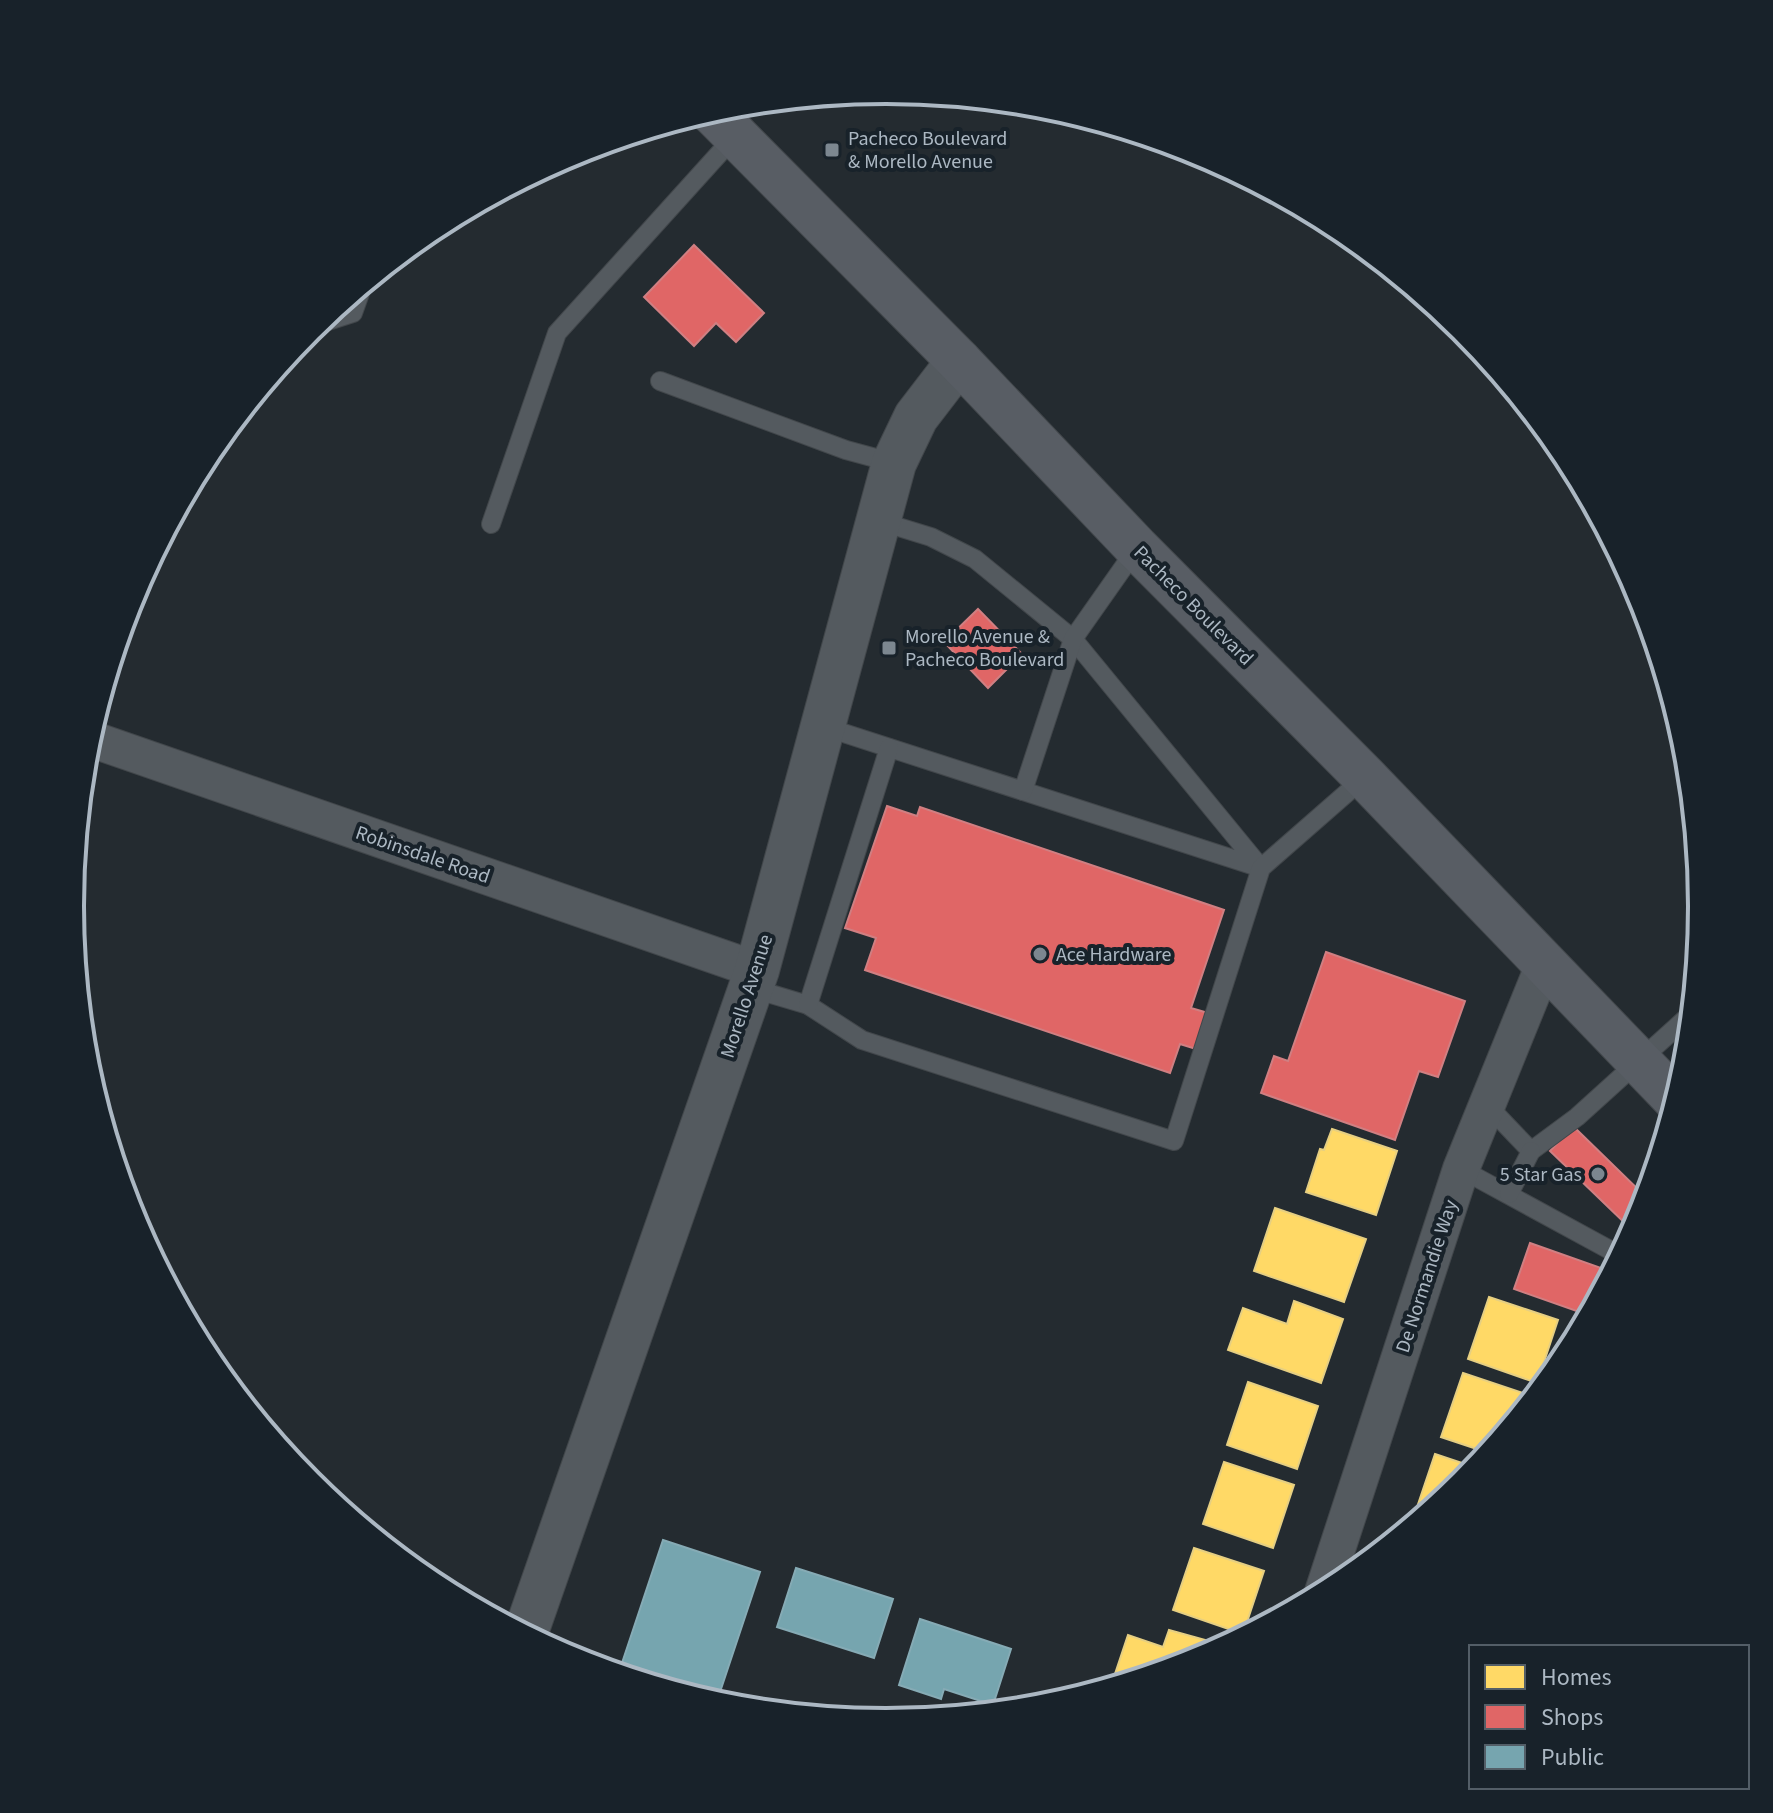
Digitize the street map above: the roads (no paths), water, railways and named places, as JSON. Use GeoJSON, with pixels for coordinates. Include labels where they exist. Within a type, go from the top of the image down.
{"type":"FeatureCollection","features":[{"type":"Feature","properties":{"kind":"main road","name":"Pacheco Boulevard"},"geometry":{"type":"LineString","coordinates":[[728,119],[1137,548],[1365,777],[1667,1091]]}},
{"type":"Feature","properties":{"kind":"street","name":"Morello Avenue"},"geometry":{"type":"LineString","coordinates":[[529,1624],[754,979],[825,727],[894,463],[916,417],[959,361]]}},
{"type":"Feature","properties":{"kind":"street","name":"Robinsdale Road"},"geometry":{"type":"LineString","coordinates":[[101,743],[754,979]]}},
{"type":"Feature","properties":{"kind":"street","name":"De Normandie Way"},"geometry":{"type":"LineString","coordinates":[[1328,1576],[1461,1169],[1545,962]]}},
{"type":"Feature","properties":{"kind":"lane"},"geometry":{"type":"LineString","coordinates":[[491,524],[557,333],[723,121]]}},
{"type":"Feature","properties":{"kind":"lane"},"geometry":{"type":"LineString","coordinates":[[343,316],[353,313],[356,304]]}},
{"type":"Feature","properties":{"kind":"lane"},"geometry":{"type":"LineString","coordinates":[[660,381],[846,450],[894,463]]}},
{"type":"Feature","properties":{"kind":"lane"},"geometry":{"type":"LineString","coordinates":[[879,521],[931,537],[975,559],[1073,639],[1261,868]]}},
{"type":"Feature","properties":{"kind":"lane"},"geometry":{"type":"LineString","coordinates":[[1023,791],[1073,639],[1137,548]]}},
{"type":"Feature","properties":{"kind":"lane"},"geometry":{"type":"LineString","coordinates":[[825,727],[1261,868]]}},
{"type":"Feature","properties":{"kind":"lane"},"geometry":{"type":"LineString","coordinates":[[808,1005],[889,748]]}},
{"type":"Feature","properties":{"kind":"lane"},"geometry":{"type":"LineString","coordinates":[[754,979],[808,1005],[862,1040],[1174,1141],[1261,868],[1365,777]]}},
{"type":"Feature","properties":{"kind":"lane"},"geometry":{"type":"LineString","coordinates":[[1509,1194],[1531,1151],[1577,1117],[1680,1023]]}},
{"type":"Feature","properties":{"kind":"lane"},"geometry":{"type":"LineString","coordinates":[[1487,1105],[1531,1151]]}},
{"type":"Feature","properties":{"kind":"lane"},"geometry":{"type":"LineString","coordinates":[[1461,1169],[1611,1250]]}},
{"type":"Feature","properties":{"kind":"place","name":"Pacheco Boulevard & Morello Avenue"},"geometry":{"type":"Point","coordinates":[832,150]}},
{"type":"Feature","properties":{"kind":"place","name":"Morello Avenue & Pacheco Boulevard"},"geometry":{"type":"Point","coordinates":[889,648]}},
{"type":"Feature","properties":{"kind":"place","name":"Ace Hardware"},"geometry":{"type":"Point","coordinates":[1040,954]}},
{"type":"Feature","properties":{"kind":"place","name":"5 Star Gas"},"geometry":{"type":"Point","coordinates":[1598,1174]}}]}
